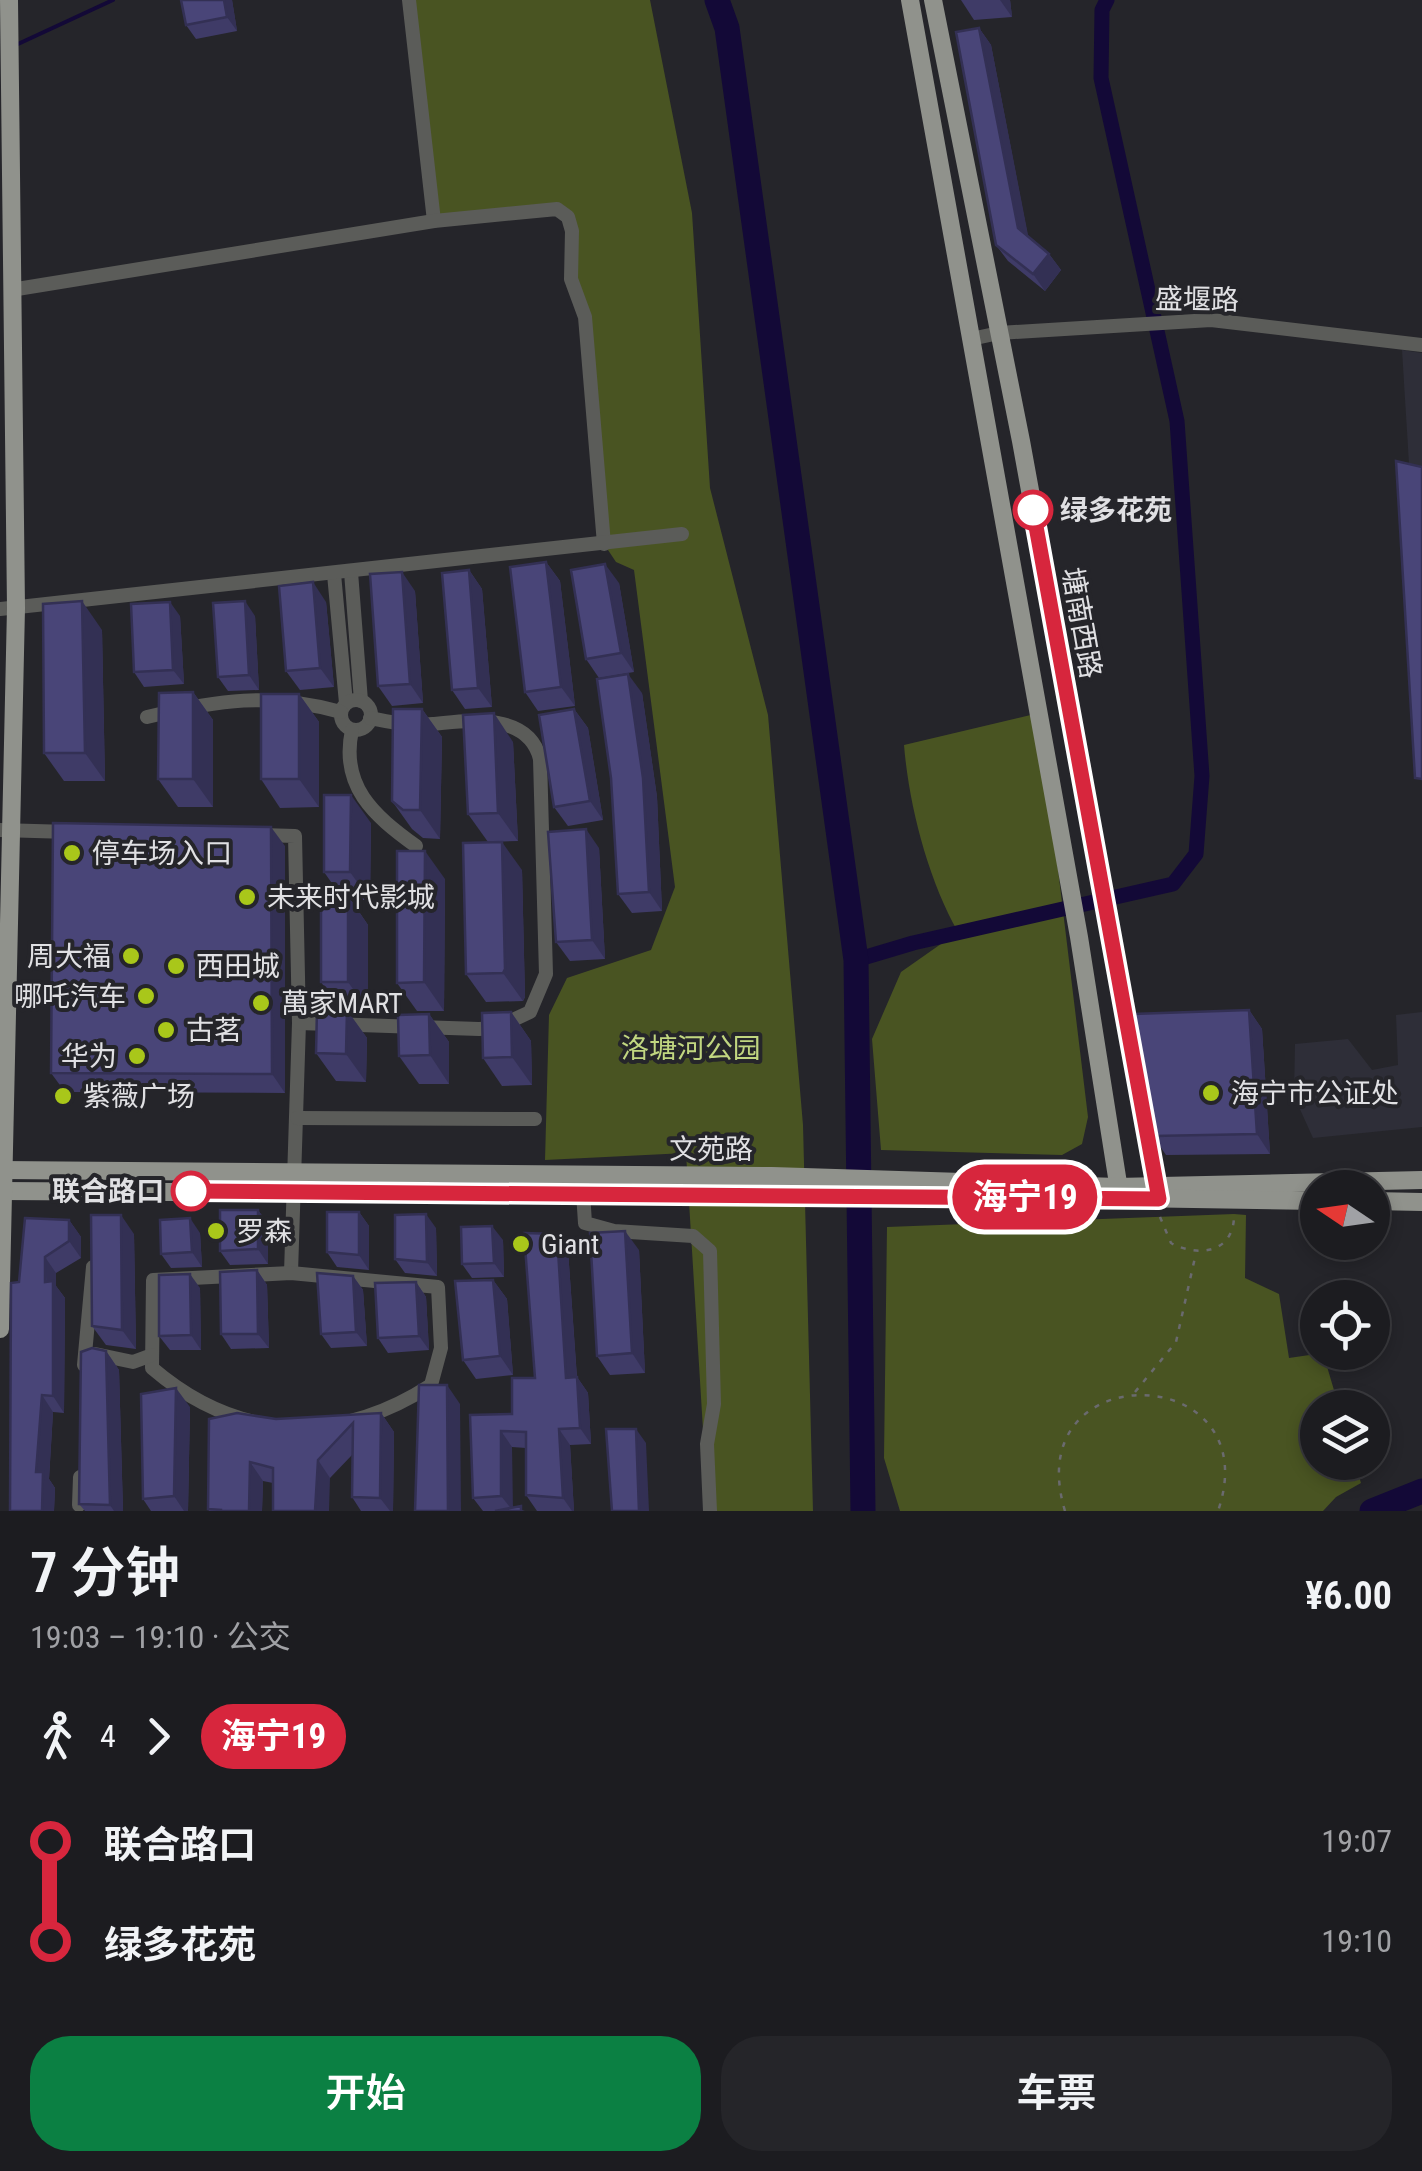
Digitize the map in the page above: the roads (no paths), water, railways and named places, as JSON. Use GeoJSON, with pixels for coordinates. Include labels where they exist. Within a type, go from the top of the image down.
{"type":"FeatureCollection","features":[{"type":"Feature","properties":{"kind":"main road"},"geometry":{"type":"LineString","coordinates":[[0,1329],[11,290],[9,0]]}},
{"type":"Feature","properties":{"kind":"main road"},"geometry":{"type":"LineString","coordinates":[[910,0],[1079,936],[1119,1193]]}},
{"type":"Feature","properties":{"kind":"main road","name":"塘南西路"},"geometry":{"type":"LineString","coordinates":[[933,0],[999,333],[1159,1201]]}},
{"type":"Feature","properties":{"kind":"main road","name":"文苑路"},"geometry":{"type":"LineString","coordinates":[[3,1170],[296,1183]]}},
{"type":"Feature","properties":{"kind":"main road","name":"文苑路"},"geometry":{"type":"LineString","coordinates":[[582,1185],[772,1176],[911,1187],[1119,1193],[1159,1201],[1300,1200]]}},
{"type":"Feature","properties":{"kind":"main road","name":"文苑路"},"geometry":{"type":"LineString","coordinates":[[1159,1201],[1422,1180]]}},
{"type":"Feature","properties":{"kind":"main road","name":"文苑路"},"geometry":{"type":"LineString","coordinates":[[3,1191],[296,1183],[582,1185],[772,1196],[911,1187]]}},
{"type":"Feature","properties":{"kind":"main road"},"geometry":{"type":"LineString","coordinates":[[1390,1201],[1422,1202]]}},
{"type":"Feature","properties":{"kind":"street"},"geometry":{"type":"LineString","coordinates":[[410,0],[434,221]]}},
{"type":"Feature","properties":{"kind":"street"},"geometry":{"type":"LineString","coordinates":[[11,290],[434,221],[557,209],[568,217],[572,231],[571,279],[585,317],[604,544]]}},
{"type":"Feature","properties":{"kind":"street","name":"盛堰路"},"geometry":{"type":"LineString","coordinates":[[971,340],[999,333],[1211,320],[1422,345]]}},
{"type":"Feature","properties":{"kind":"street"},"geometry":{"type":"LineString","coordinates":[[8,608],[682,534]]}},
{"type":"Feature","properties":{"kind":"street"},"geometry":{"type":"LineString","coordinates":[[146,717],[224,699],[298,700],[350,705],[369,708],[366,726],[352,730],[344,725],[350,705],[352,572]]}},
{"type":"Feature","properties":{"kind":"street"},"geometry":{"type":"LineString","coordinates":[[334,574],[350,705]]}},
{"type":"Feature","properties":{"kind":"street"},"geometry":{"type":"LineString","coordinates":[[298,1023],[496,1028],[530,1012],[546,974],[540,758],[536,740],[522,730],[455,719],[404,724],[370,718]]}},
{"type":"Feature","properties":{"kind":"street"},"geometry":{"type":"LineString","coordinates":[[352,730],[346,759],[364,798],[387,825],[416,846]]}},
{"type":"Feature","properties":{"kind":"street"},"geometry":{"type":"LineString","coordinates":[[6,830],[88,832]]}},
{"type":"Feature","properties":{"kind":"street"},"geometry":{"type":"LineString","coordinates":[[238,834],[295,836],[298,1023],[291,1273]]}},
{"type":"Feature","properties":{"kind":"street"},"geometry":{"type":"LineString","coordinates":[[297,1118],[535,1119]]}},
{"type":"Feature","properties":{"kind":"street"},"geometry":{"type":"LineString","coordinates":[[582,1185],[585,1223],[614,1231],[693,1236],[710,1252],[714,1404],[707,1444],[710,1511]]}},
{"type":"Feature","properties":{"kind":"street"},"geometry":{"type":"LineString","coordinates":[[83,1391],[96,1247]]}},
{"type":"Feature","properties":{"kind":"street"},"geometry":{"type":"LineString","coordinates":[[291,1273],[438,1287],[441,1348],[431,1385],[392,1410],[336,1423],[286,1427],[237,1420],[200,1405],[152,1368],[154,1280],[291,1273]]}},
{"type":"Feature","properties":{"kind":"street"},"geometry":{"type":"LineString","coordinates":[[85,1352],[133,1362],[152,1355]]}},
{"type":"Feature","properties":{"kind":"street"},"geometry":{"type":"LineString","coordinates":[[79,1505],[80,1467]]}},
{"type":"Feature","properties":{"kind":"waterway"},"geometry":{"type":"LineString","coordinates":[[18,44],[113,0]]}},
{"type":"Feature","properties":{"kind":"waterway"},"geometry":{"type":"LineString","coordinates":[[717,0],[727,28],[856,960],[863,1511]]}},
{"type":"Feature","properties":{"kind":"waterway"},"geometry":{"type":"LineString","coordinates":[[856,960],[913,943],[1173,884],[1196,854],[1202,776],[1177,421],[1101,78],[1102,10],[1107,0]]}},
{"type":"Feature","properties":{"kind":"waterway"},"geometry":{"type":"LineString","coordinates":[[1372,1511],[1422,1491]]}},
{"type":"Feature","properties":{"kind":"place","name":"绿多花苑"},"geometry":{"type":"Point","coordinates":[1033,510]}},
{"type":"Feature","properties":{"kind":"place","name":"停车场入口"},"geometry":{"type":"Point","coordinates":[72,853]}},
{"type":"Feature","properties":{"kind":"place","name":"未来时代影城"},"geometry":{"type":"Point","coordinates":[247,897]}},
{"type":"Feature","properties":{"kind":"place","name":"周大福"},"geometry":{"type":"Point","coordinates":[131,956]}},
{"type":"Feature","properties":{"kind":"place","name":"西田城"},"geometry":{"type":"Point","coordinates":[176,966]}},
{"type":"Feature","properties":{"kind":"place","name":"哪吒汽车"},"geometry":{"type":"Point","coordinates":[146,996]}},
{"type":"Feature","properties":{"kind":"place","name":"萬家MART"},"geometry":{"type":"Point","coordinates":[261,1003]}},
{"type":"Feature","properties":{"kind":"place","name":"古茗"},"geometry":{"type":"Point","coordinates":[166,1030]}},
{"type":"Feature","properties":{"kind":"place","name":"华为"},"geometry":{"type":"Point","coordinates":[137,1056]}},
{"type":"Feature","properties":{"kind":"place","name":"海宁市公证处"},"geometry":{"type":"Point","coordinates":[1211,1093]}},
{"type":"Feature","properties":{"kind":"place","name":"紫薇广场"},"geometry":{"type":"Point","coordinates":[63,1096]}},
{"type":"Feature","properties":{"kind":"place","name":"联合路口"},"geometry":{"type":"Point","coordinates":[191,1191]}},
{"type":"Feature","properties":{"kind":"place","name":"罗森"},"geometry":{"type":"Point","coordinates":[216,1231]}},
{"type":"Feature","properties":{"kind":"place","name":"Giant"},"geometry":{"type":"Point","coordinates":[521,1244]}},
{"type":"Feature","properties":{"kind":"park label","name":"洛塘河公园"},"geometry":{"type":"Point","coordinates":[691,1048]}}]}
